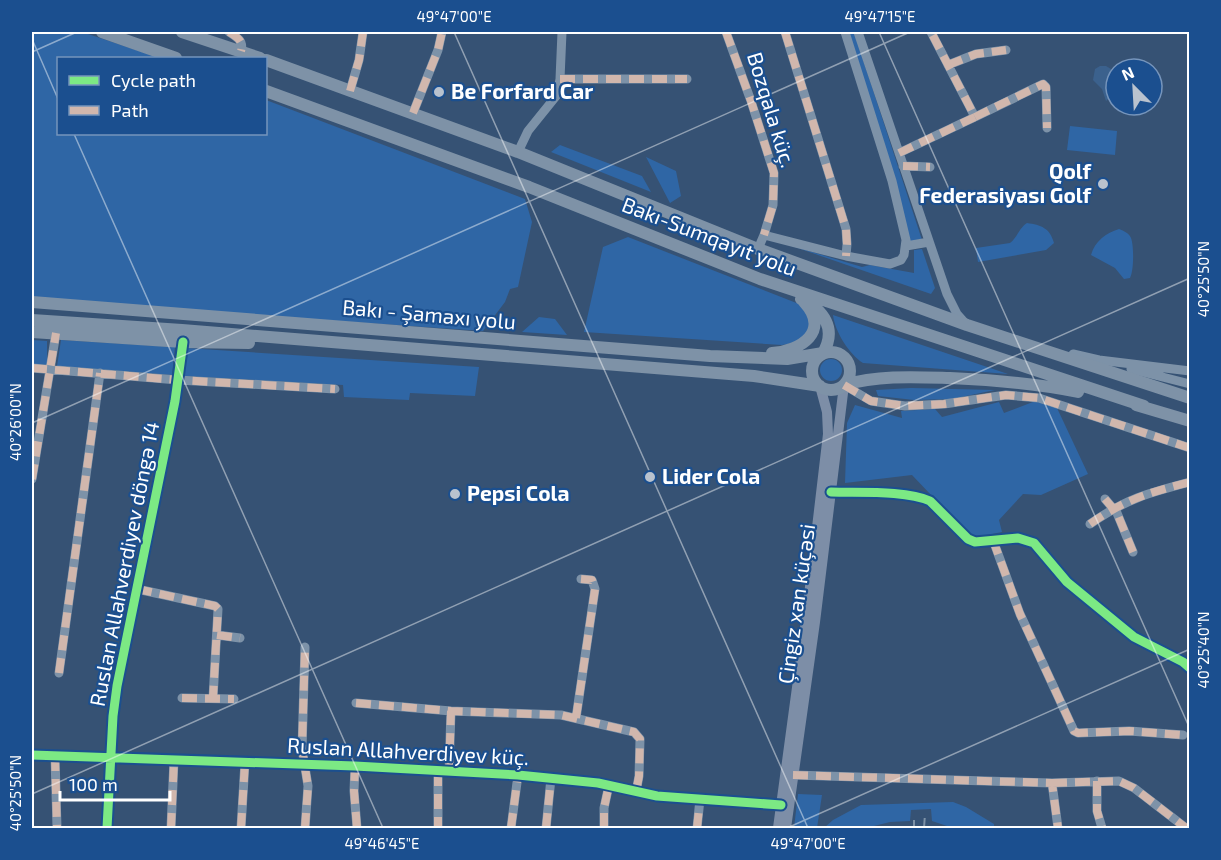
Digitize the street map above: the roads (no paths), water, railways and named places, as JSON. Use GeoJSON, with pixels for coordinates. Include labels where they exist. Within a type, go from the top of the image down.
{"type":"FeatureCollection","features":[{"type":"Feature","properties":{"kind":"highway"},"geometry":{"type":"LineString","coordinates":[[102,32],[173,57]]}},
{"type":"Feature","properties":{"kind":"highway"},"geometry":{"type":"LineString","coordinates":[[182,32],[257,57]]}},
{"type":"Feature","properties":{"kind":"highway","name":"Bakı-Sumqayıt yolu"},"geometry":{"type":"LineString","coordinates":[[267,60],[518,152],[758,249],[967,325],[1190,398]]}},
{"type":"Feature","properties":{"kind":"highway","name":"Bakı-Sumqayıt yolu"},"geometry":{"type":"LineString","coordinates":[[267,91],[529,187],[760,279],[1144,406]]}},
{"type":"Feature","properties":{"kind":"highway"},"geometry":{"type":"LineString","coordinates":[[760,279],[821,311],[828,323],[829,337],[823,353],[816,359],[812,369],[813,378],[819,386],[830,390],[877,378],[990,380],[1055,387],[1144,406],[1188,420]]}},
{"type":"Feature","properties":{"kind":"highway"},"geometry":{"type":"LineString","coordinates":[[710,356],[783,352],[802,345],[811,335],[815,323],[811,312],[801,299]]}},
{"type":"Feature","properties":{"kind":"highway","name":"Bakı - Şamaxı yolu"},"geometry":{"type":"LineString","coordinates":[[32,302],[710,356],[787,359],[823,353]]}},
{"type":"Feature","properties":{"kind":"highway"},"geometry":{"type":"LineString","coordinates":[[32,312],[110,319],[182,336]]}},
{"type":"Feature","properties":{"kind":"highway","name":"Bakı - Şamaxı yolu"},"geometry":{"type":"LineString","coordinates":[[32,320],[182,336]]}},
{"type":"Feature","properties":{"kind":"highway","name":"Bakı - Şamaxı yolu"},"geometry":{"type":"LineString","coordinates":[[32,332],[348,344],[754,376],[819,386]]}},
{"type":"Feature","properties":{"kind":"highway"},"geometry":{"type":"LineString","coordinates":[[823,353],[837,352],[848,360],[850,373],[844,385]]}},
{"type":"Feature","properties":{"kind":"main road","name":"Çingiz xan küçəsi"},"geometry":{"type":"LineString","coordinates":[[786,828],[844,385]]}},
{"type":"Feature","properties":{"kind":"main road","name":"Çingiz xan küçəsi"},"geometry":{"type":"LineString","coordinates":[[778,828],[812,577],[828,434],[827,412],[819,386]]}},
{"type":"Feature","properties":{"kind":"street"},"geometry":{"type":"LineString","coordinates":[[229,32],[242,35],[241,51]]}},
{"type":"Feature","properties":{"kind":"street"},"geometry":{"type":"LineString","coordinates":[[350,91],[359,60],[363,32]]}},
{"type":"Feature","properties":{"kind":"street"},"geometry":{"type":"LineString","coordinates":[[413,113],[438,50],[442,32]]}},
{"type":"Feature","properties":{"kind":"street"},"geometry":{"type":"LineString","coordinates":[[518,152],[528,131],[554,100],[560,79],[562,32]]}},
{"type":"Feature","properties":{"kind":"street","name":"Bozqala küç."},"geometry":{"type":"LineString","coordinates":[[726,32],[759,123],[774,173],[773,206],[758,249]]}},
{"type":"Feature","properties":{"kind":"street"},"geometry":{"type":"LineString","coordinates":[[785,32],[846,229],[846,256]]}},
{"type":"Feature","properties":{"kind":"street"},"geometry":{"type":"LineString","coordinates":[[764,235],[846,256],[890,264],[901,260],[906,246],[892,181],[845,32]]}},
{"type":"Feature","properties":{"kind":"street"},"geometry":{"type":"LineString","coordinates":[[858,32],[951,304],[967,325]]}},
{"type":"Feature","properties":{"kind":"street"},"geometry":{"type":"LineString","coordinates":[[930,32],[975,117]]}},
{"type":"Feature","properties":{"kind":"street"},"geometry":{"type":"LineString","coordinates":[[948,65],[976,54],[1006,50]]}},
{"type":"Feature","properties":{"kind":"street"},"geometry":{"type":"LineString","coordinates":[[560,79],[687,79]]}},
{"type":"Feature","properties":{"kind":"street"},"geometry":{"type":"LineString","coordinates":[[899,153],[1043,84],[1046,87],[1047,128]]}},
{"type":"Feature","properties":{"kind":"street"},"geometry":{"type":"LineString","coordinates":[[903,166],[930,167]]}},
{"type":"Feature","properties":{"kind":"street"},"geometry":{"type":"LineString","coordinates":[[906,246],[929,242]]}},
{"type":"Feature","properties":{"kind":"street"},"geometry":{"type":"LineString","coordinates":[[32,479],[56,333]]}},
{"type":"Feature","properties":{"kind":"street","name":"Ruslan Allahverdiyev döngə 14"},"geometry":{"type":"LineString","coordinates":[[107,828],[110,758],[117,686],[178,380],[182,336]]}},
{"type":"Feature","properties":{"kind":"street"},"geometry":{"type":"LineString","coordinates":[[1020,342],[1190,384]]}},
{"type":"Feature","properties":{"kind":"street"},"geometry":{"type":"LineString","coordinates":[[1100,360],[1190,372]]}},
{"type":"Feature","properties":{"kind":"street"},"geometry":{"type":"LineString","coordinates":[[32,368],[178,380],[335,389]]}},
{"type":"Feature","properties":{"kind":"street"},"geometry":{"type":"LineString","coordinates":[[59,673],[100,373]]}},
{"type":"Feature","properties":{"kind":"street"},"geometry":{"type":"LineString","coordinates":[[844,385],[871,401],[899,405],[944,404],[1006,395],[1039,398],[1190,448]]}},
{"type":"Feature","properties":{"kind":"street"},"geometry":{"type":"LineString","coordinates":[[1090,524],[1114,507],[1152,491],[1190,482]]}},
{"type":"Feature","properties":{"kind":"street"},"geometry":{"type":"LineString","coordinates":[[831,492],[894,494],[925,498],[968,539],[975,542],[1018,538],[1034,543],[1075,590],[1143,643],[1183,662],[1190,668]]}},
{"type":"Feature","properties":{"kind":"street"},"geometry":{"type":"LineString","coordinates":[[1106,499],[1114,507],[1133,552]]}},
{"type":"Feature","properties":{"kind":"street"},"geometry":{"type":"LineString","coordinates":[[993,540],[1020,614],[1074,731],[1078,733],[1130,731],[1183,735]]}},
{"type":"Feature","properties":{"kind":"street"},"geometry":{"type":"LineString","coordinates":[[576,718],[595,589],[591,580],[581,579]]}},
{"type":"Feature","properties":{"kind":"street"},"geometry":{"type":"LineString","coordinates":[[137,589],[215,606],[220,613],[213,698]]}},
{"type":"Feature","properties":{"kind":"street"},"geometry":{"type":"LineString","coordinates":[[217,635],[240,638]]}},
{"type":"Feature","properties":{"kind":"street"},"geometry":{"type":"LineString","coordinates":[[305,647],[302,749],[308,786],[305,828]]}},
{"type":"Feature","properties":{"kind":"street"},"geometry":{"type":"LineString","coordinates":[[182,698],[234,699]]}},
{"type":"Feature","properties":{"kind":"street"},"geometry":{"type":"LineString","coordinates":[[356,703],[451,711],[561,715],[587,723],[634,732],[640,739],[636,792]]}},
{"type":"Feature","properties":{"kind":"street"},"geometry":{"type":"LineString","coordinates":[[449,771],[451,711]]}},
{"type":"Feature","properties":{"kind":"street","name":"Ruslan Allahverdiyev küç."},"geometry":{"type":"LineString","coordinates":[[32,755],[355,766],[518,775],[609,785],[636,792],[781,805]]}},
{"type":"Feature","properties":{"kind":"street"},"geometry":{"type":"LineString","coordinates":[[55,756],[57,828]]}},
{"type":"Feature","properties":{"kind":"street"},"geometry":{"type":"LineString","coordinates":[[171,828],[174,760]]}},
{"type":"Feature","properties":{"kind":"street"},"geometry":{"type":"LineString","coordinates":[[241,828],[244,762]]}},
{"type":"Feature","properties":{"kind":"street"},"geometry":{"type":"LineString","coordinates":[[355,766],[354,791],[357,828]]}},
{"type":"Feature","properties":{"kind":"street"},"geometry":{"type":"LineString","coordinates":[[438,771],[438,828]]}},
{"type":"Feature","properties":{"kind":"street"},"geometry":{"type":"LineString","coordinates":[[511,828],[518,775]]}},
{"type":"Feature","properties":{"kind":"street"},"geometry":{"type":"LineString","coordinates":[[793,775],[1052,783],[1119,782],[1134,788],[1186,828]]}},
{"type":"Feature","properties":{"kind":"street"},"geometry":{"type":"LineString","coordinates":[[546,828],[551,778]]}},
{"type":"Feature","properties":{"kind":"street"},"geometry":{"type":"LineString","coordinates":[[1096,781],[1097,812],[1102,828]]}},
{"type":"Feature","properties":{"kind":"street"},"geometry":{"type":"LineString","coordinates":[[1052,783],[1058,828]]}},
{"type":"Feature","properties":{"kind":"street"},"geometry":{"type":"LineString","coordinates":[[604,828],[604,808],[609,785]]}},
{"type":"Feature","properties":{"kind":"street"},"geometry":{"type":"LineString","coordinates":[[697,828],[700,799]]}},
{"type":"Feature","properties":{"kind":"railway"},"geometry":{"type":"LineString","coordinates":[[924,828],[925,814]]}},
{"type":"Feature","properties":{"kind":"railway"},"geometry":{"type":"LineString","coordinates":[[914,820],[914,828]]}},
{"type":"Feature","properties":{"kind":"place","name":"Be Forfard Car"},"geometry":{"type":"Point","coordinates":[439,92]}},
{"type":"Feature","properties":{"kind":"place","name":"Qolf Federasiyası Golf"},"geometry":{"type":"Point","coordinates":[1103,184]}},
{"type":"Feature","properties":{"kind":"place","name":"Lider Cola"},"geometry":{"type":"Point","coordinates":[650,477]}},
{"type":"Feature","properties":{"kind":"place","name":"Pepsi Cola"},"geometry":{"type":"Point","coordinates":[455,494]}}]}
